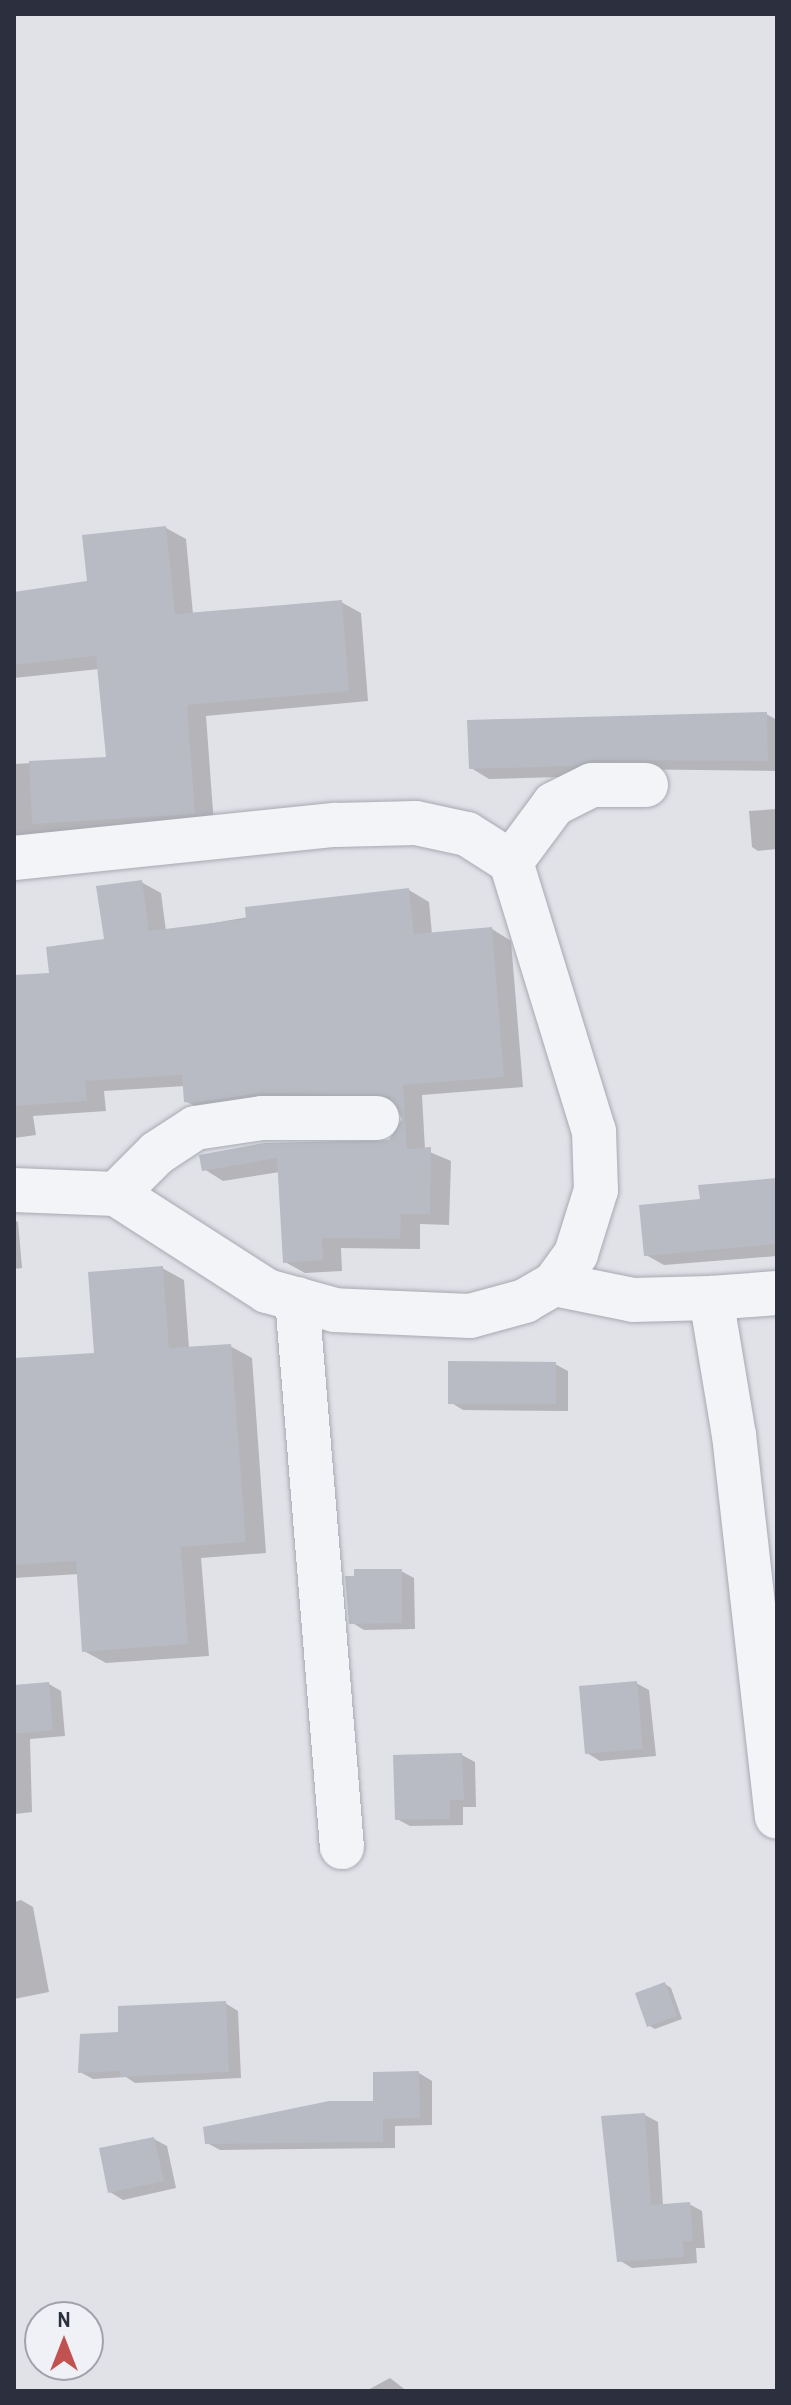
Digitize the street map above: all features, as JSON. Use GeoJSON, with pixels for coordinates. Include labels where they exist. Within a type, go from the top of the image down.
{"type":"FeatureCollection","features":[{"type":"Feature","properties":{"kind":"street"},"geometry":{"type":"LineString","coordinates":[[511,862],[554,804],[592,785],[646,785]]}},
{"type":"Feature","properties":{"kind":"street"},"geometry":{"type":"LineString","coordinates":[[14,858],[336,825],[416,823],[467,834],[511,862],[594,1131],[596,1190],[576,1254],[554,1284],[525,1301],[470,1316],[335,1310],[267,1291],[116,1194],[14,1190]]}},
{"type":"Feature","properties":{"kind":"street"},"geometry":{"type":"LineString","coordinates":[[116,1194],[157,1153],[195,1128],[276,1117],[377,1118]]}},
{"type":"Feature","properties":{"kind":"street"},"geometry":{"type":"LineString","coordinates":[[554,1284],[633,1300],[777,1293]]}},
{"type":"Feature","properties":{"kind":"street"},"geometry":{"type":"LineString","coordinates":[[711,1298],[734,1435],[777,1817]]}},
{"type":"Feature","properties":{"kind":"street"},"geometry":{"type":"LineString","coordinates":[[297,1299],[342,1847]]}},
{"type":"Feature","properties":{"kind":"building"},"geometry":{"type":"Polygon","coordinates":[[[166,526],[175,614],[342,600],[349,691],[187,705],[195,814],[32,824],[29,761],[106,757],[96,656],[14,665],[14,592],[87,581],[82,535],[166,526]]]}},
{"type":"Feature","properties":{"kind":"building"},"geometry":{"type":"Polygon","coordinates":[[[767,712],[768,761],[592,760],[573,766],[469,769],[467,720],[767,712]]]}},
{"type":"Feature","properties":{"kind":"building"},"geometry":{"type":"Polygon","coordinates":[[[142,880],[149,931],[246,919],[245,907],[409,888],[414,934],[492,927],[504,1077],[403,1085],[407,1149],[431,1147],[430,1214],[401,1214],[400,1239],[322,1238],[323,1260],[283,1263],[277,1158],[202,1171],[199,1155],[264,1143],[389,1140],[402,1119],[389,1096],[262,1093],[192,1103],[184,1102],[182,1075],[85,1081],[87,1101],[14,1106],[14,975],[49,973],[46,947],[104,939],[96,886],[142,880]]]}},
{"type":"Feature","properties":{"kind":"building"},"geometry":{"type":"Polygon","coordinates":[[[777,1178],[777,1244],[644,1256],[639,1205],[700,1199],[698,1185],[777,1178]]]}},
{"type":"Feature","properties":{"kind":"building"},"geometry":{"type":"Polygon","coordinates":[[[163,1266],[169,1348],[231,1344],[246,1542],[181,1547],[188,1644],[82,1652],[76,1561],[14,1565],[14,1358],[94,1353],[88,1272],[163,1266]]]}},
{"type":"Feature","properties":{"kind":"building"},"geometry":{"type":"Polygon","coordinates":[[[448,1361],[556,1362],[556,1404],[448,1404],[448,1361]]]}},
{"type":"Feature","properties":{"kind":"building"},"geometry":{"type":"Polygon","coordinates":[[[354,1569],[402,1569],[402,1623],[349,1624],[345,1576],[354,1576],[354,1569]]]}},
{"type":"Feature","properties":{"kind":"building"},"geometry":{"type":"Polygon","coordinates":[[[637,1681],[643,1749],[585,1754],[579,1686],[637,1681]]]}},
{"type":"Feature","properties":{"kind":"building"},"geometry":{"type":"Polygon","coordinates":[[[49,1682],[53,1730],[14,1734],[14,1685],[49,1682]]]}},
{"type":"Feature","properties":{"kind":"building"},"geometry":{"type":"Polygon","coordinates":[[[462,1753],[464,1800],[450,1800],[450,1819],[395,1820],[393,1755],[462,1753]]]}},
{"type":"Feature","properties":{"kind":"building"},"geometry":{"type":"Polygon","coordinates":[[[665,1982],[677,2016],[647,2027],[635,1993],[665,1982]]]}},
{"type":"Feature","properties":{"kind":"building"},"geometry":{"type":"Polygon","coordinates":[[[226,2001],[229,2072],[120,2077],[120,2071],[78,2073],[80,2034],[118,2032],[118,2006],[226,2001]]]}},
{"type":"Feature","properties":{"kind":"building"},"geometry":{"type":"Polygon","coordinates":[[[419,2071],[420,2118],[383,2119],[383,2142],[205,2144],[203,2127],[329,2101],[373,2101],[373,2072],[419,2071]]]}},
{"type":"Feature","properties":{"kind":"building"},"geometry":{"type":"Polygon","coordinates":[[[645,2113],[651,2205],[690,2202],[693,2241],[683,2241],[684,2257],[617,2262],[601,2116],[645,2113]]]}},
{"type":"Feature","properties":{"kind":"building"},"geometry":{"type":"Polygon","coordinates":[[[154,2137],[164,2181],[108,2193],[99,2148],[154,2137]]]}}]}
